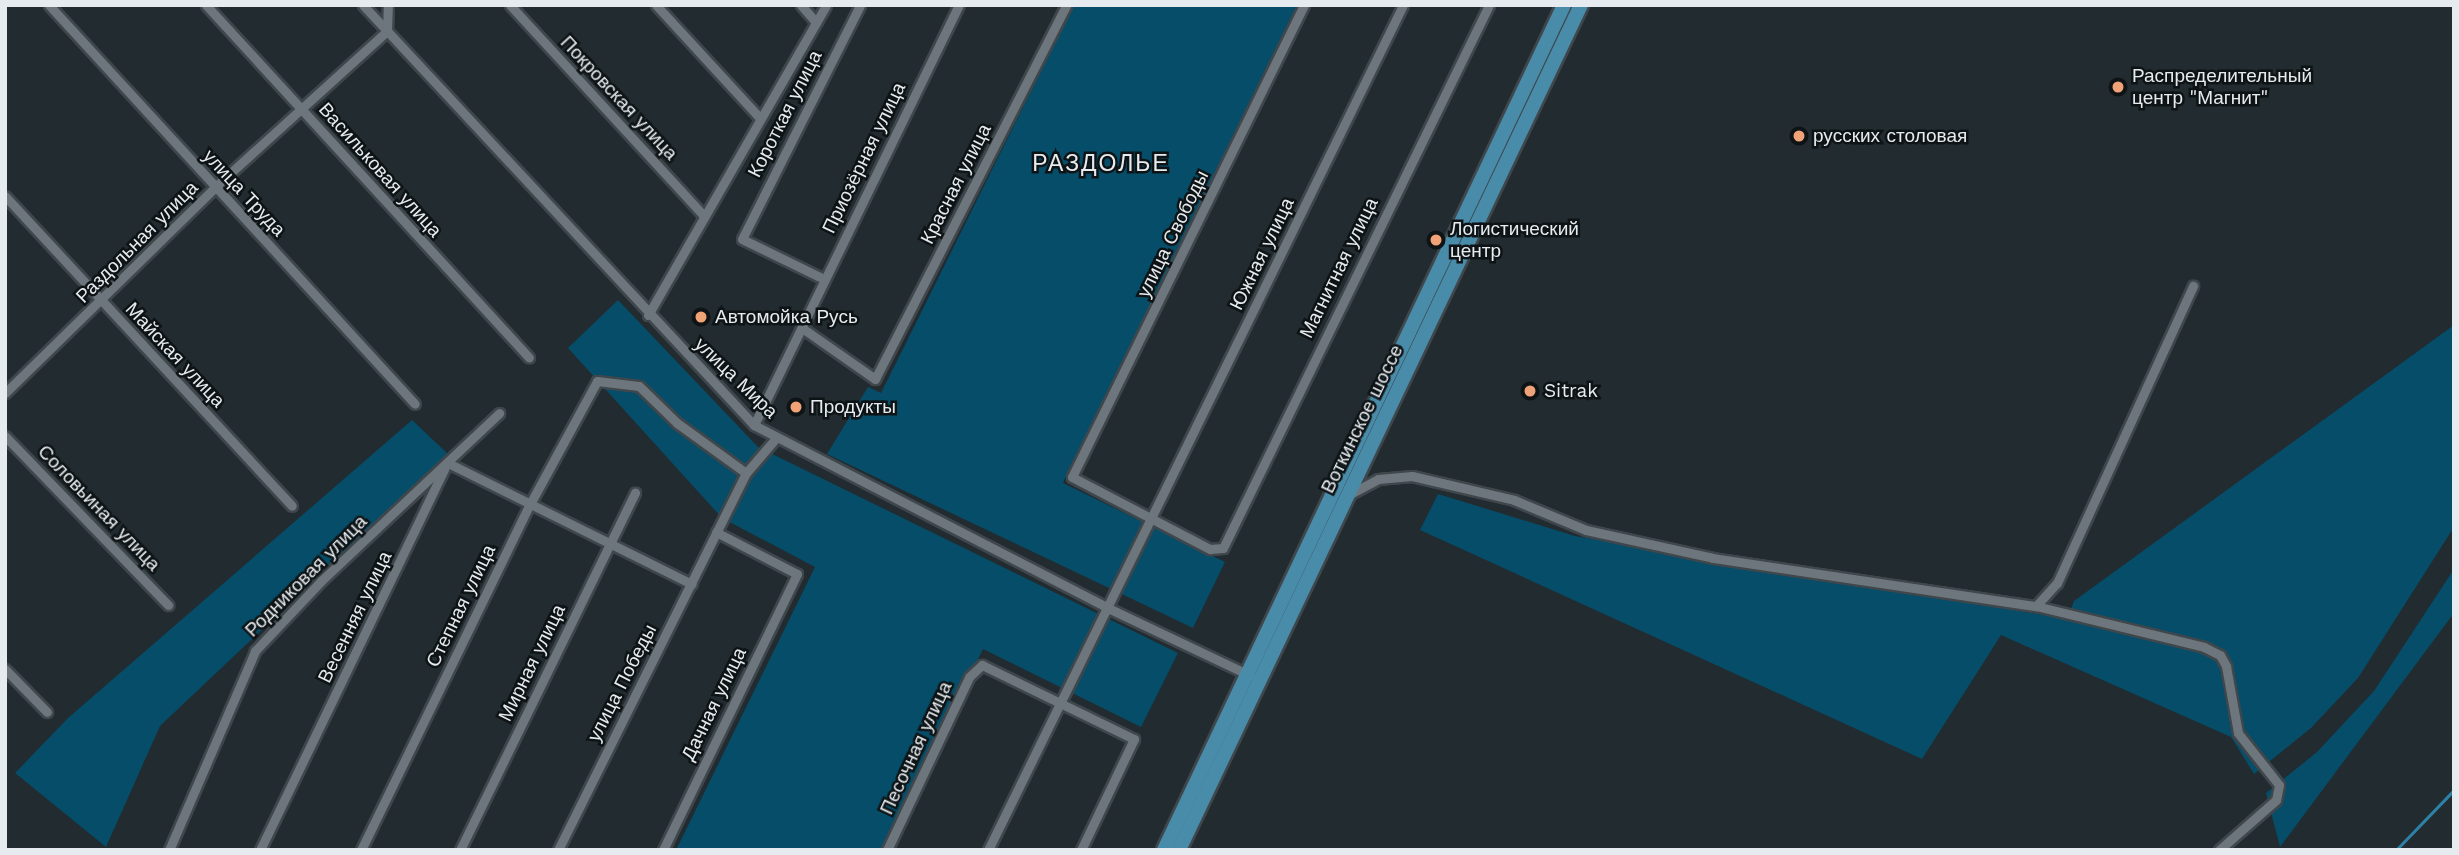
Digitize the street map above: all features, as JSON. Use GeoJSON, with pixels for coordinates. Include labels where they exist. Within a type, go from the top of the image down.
{"type":"FeatureCollection","features":[{"type":"Feature","properties":{"kind":"main road","name":"Воткинское шоссе"},"geometry":{"type":"LineString","coordinates":[[1179,850],[1253,677],[1564,5]]}},
{"type":"Feature","properties":{"kind":"main road","name":"Воткинское шоссе"},"geometry":{"type":"LineString","coordinates":[[1164,850],[1345,497],[1581,5]]}},
{"type":"Feature","properties":{"kind":"street","name":"улица Труда"},"geometry":{"type":"LineString","coordinates":[[49,5],[415,404]]}},
{"type":"Feature","properties":{"kind":"street","name":"Васильковая улица"},"geometry":{"type":"LineString","coordinates":[[206,5],[529,358]]}},
{"type":"Feature","properties":{"kind":"street","name":"улица Мира"},"geometry":{"type":"LineString","coordinates":[[363,5],[648,315],[754,425],[1106,607],[1253,677]]}},
{"type":"Feature","properties":{"kind":"street"},"geometry":{"type":"LineString","coordinates":[[387,31],[388,5]]}},
{"type":"Feature","properties":{"kind":"street","name":"Покровская улица"},"geometry":{"type":"LineString","coordinates":[[510,5],[703,215]]}},
{"type":"Feature","properties":{"kind":"street"},"geometry":{"type":"LineString","coordinates":[[656,5],[759,117]]}},
{"type":"Feature","properties":{"kind":"street"},"geometry":{"type":"LineString","coordinates":[[801,5],[816,22]]}},
{"type":"Feature","properties":{"kind":"street"},"geometry":{"type":"LineString","coordinates":[[648,315],[759,117],[826,5]]}},
{"type":"Feature","properties":{"kind":"street","name":"Короткая улица"},"geometry":{"type":"LineString","coordinates":[[824,279],[742,239],[860,5]]}},
{"type":"Feature","properties":{"kind":"street","name":"Приозёрная улица"},"geometry":{"type":"LineString","coordinates":[[754,425],[959,5]]}},
{"type":"Feature","properties":{"kind":"street","name":"Красная улица"},"geometry":{"type":"LineString","coordinates":[[802,328],[875,379],[1066,5]]}},
{"type":"Feature","properties":{"kind":"street","name":"улица Свободы"},"geometry":{"type":"LineString","coordinates":[[1152,518],[1072,477],[1304,5]]}},
{"type":"Feature","properties":{"kind":"street","name":"Южная улица"},"geometry":{"type":"LineString","coordinates":[[989,850],[1106,607],[1404,5]]}},
{"type":"Feature","properties":{"kind":"street","name":"Магнитная улица"},"geometry":{"type":"LineString","coordinates":[[1152,518],[1210,549],[1223,548],[1489,5]]}},
{"type":"Feature","properties":{"kind":"street","name":"Раздольная улица"},"geometry":{"type":"LineString","coordinates":[[5,393],[102,303],[215,187],[387,31]]}},
{"type":"Feature","properties":{"kind":"street","name":"Майская улица"},"geometry":{"type":"LineString","coordinates":[[5,196],[292,506]]}},
{"type":"Feature","properties":{"kind":"street"},"geometry":{"type":"LineString","coordinates":[[2036,606],[2057,583],[2193,286]]}},
{"type":"Feature","properties":{"kind":"street","name":"Степная улица"},"geometry":{"type":"LineString","coordinates":[[361,850],[530,504],[597,381],[639,386],[677,423],[746,473]]}},
{"type":"Feature","properties":{"kind":"street","name":"Весенняя улица"},"geometry":{"type":"LineString","coordinates":[[260,850],[448,463],[499,413]]}},
{"type":"Feature","properties":{"kind":"street","name":"Соловьиная улица"},"geometry":{"type":"LineString","coordinates":[[5,436],[168,605]]}},
{"type":"Feature","properties":{"kind":"street","name":"улица Победы"},"geometry":{"type":"LineString","coordinates":[[558,850],[746,473],[776,438]]}},
{"type":"Feature","properties":{"kind":"street"},"geometry":{"type":"LineString","coordinates":[[448,463],[692,584]]}},
{"type":"Feature","properties":{"kind":"street","name":"Родниковая улица"},"geometry":{"type":"LineString","coordinates":[[169,850],[255,651],[321,581],[448,463]]}},
{"type":"Feature","properties":{"kind":"street"},"geometry":{"type":"LineString","coordinates":[[1345,497],[1378,479],[1412,476],[1514,500],[1586,530],[1713,558],[2036,606],[2172,638],[2220,655],[2230,678],[2238,733],[2279,785],[2276,800],[2220,850]]}},
{"type":"Feature","properties":{"kind":"street","name":"Мирная улица"},"geometry":{"type":"LineString","coordinates":[[460,850],[635,492]]}},
{"type":"Feature","properties":{"kind":"street","name":"Дачная улица"},"geometry":{"type":"LineString","coordinates":[[663,850],[797,574],[716,532]]}},
{"type":"Feature","properties":{"kind":"street","name":"Песочная улица"},"geometry":{"type":"LineString","coordinates":[[887,850],[969,677],[982,666],[1060,704]]}},
{"type":"Feature","properties":{"kind":"street"},"geometry":{"type":"LineString","coordinates":[[5,669],[47,712]]}},
{"type":"Feature","properties":{"kind":"street"},"geometry":{"type":"LineString","coordinates":[[1060,704],[1134,739],[1081,850]]}},
{"type":"Feature","properties":{"kind":"shaded area"},"geometry":{"type":"Polygon","coordinates":[[[1074,5],[1297,5],[1063,483],[1225,562],[1193,628],[827,454],[868,387],[881,393],[1074,5]]]}},
{"type":"Feature","properties":{"kind":"shaded area"},"geometry":{"type":"Polygon","coordinates":[[[618,300],[758,447],[1178,653],[1141,727],[983,649],[884,850],[676,850],[815,567],[722,518],[568,348],[618,300]]]}},
{"type":"Feature","properties":{"kind":"shaded area"},"geometry":{"type":"Polygon","coordinates":[[[2454,325],[2454,527],[2358,678],[2311,728],[2254,774],[2231,737],[2001,635],[1922,759],[1420,530],[1438,494],[1575,536],[2067,619],[2074,601],[2454,325]]]}},
{"type":"Feature","properties":{"kind":"shaded area"},"geometry":{"type":"Polygon","coordinates":[[[412,420],[448,454],[160,726],[106,847],[15,773],[68,718],[412,420]]]}},
{"type":"Feature","properties":{"kind":"shaded area"},"geometry":{"type":"Polygon","coordinates":[[[2454,569],[2454,613],[2280,847],[2266,793],[2317,752],[2374,691],[2454,569]]]}},
{"type":"Feature","properties":{"kind":"waterway"},"geometry":{"type":"LineString","coordinates":[[2396,850],[2454,790]]}},
{"type":"Feature","properties":{"kind":"place","name":"Распределительный центр \"Магнит\""},"geometry":{"type":"Point","coordinates":[2118,87]}},
{"type":"Feature","properties":{"kind":"place","name":"русских столовая"},"geometry":{"type":"Point","coordinates":[1799,136]}},
{"type":"Feature","properties":{"kind":"place","name":"Логистический центр"},"geometry":{"type":"Point","coordinates":[1436,240]}},
{"type":"Feature","properties":{"kind":"place","name":"Автомойка Русь"},"geometry":{"type":"Point","coordinates":[701,317]}},
{"type":"Feature","properties":{"kind":"place","name":"Sitrak"},"geometry":{"type":"Point","coordinates":[1530,391]}},
{"type":"Feature","properties":{"kind":"place","name":"Продукты"},"geometry":{"type":"Point","coordinates":[796,407]}},
{"type":"Feature","properties":{"kind":"district","name":"РАЗДОЛЬЕ"},"geometry":{"type":"Point","coordinates":[1101,164]}}]}
